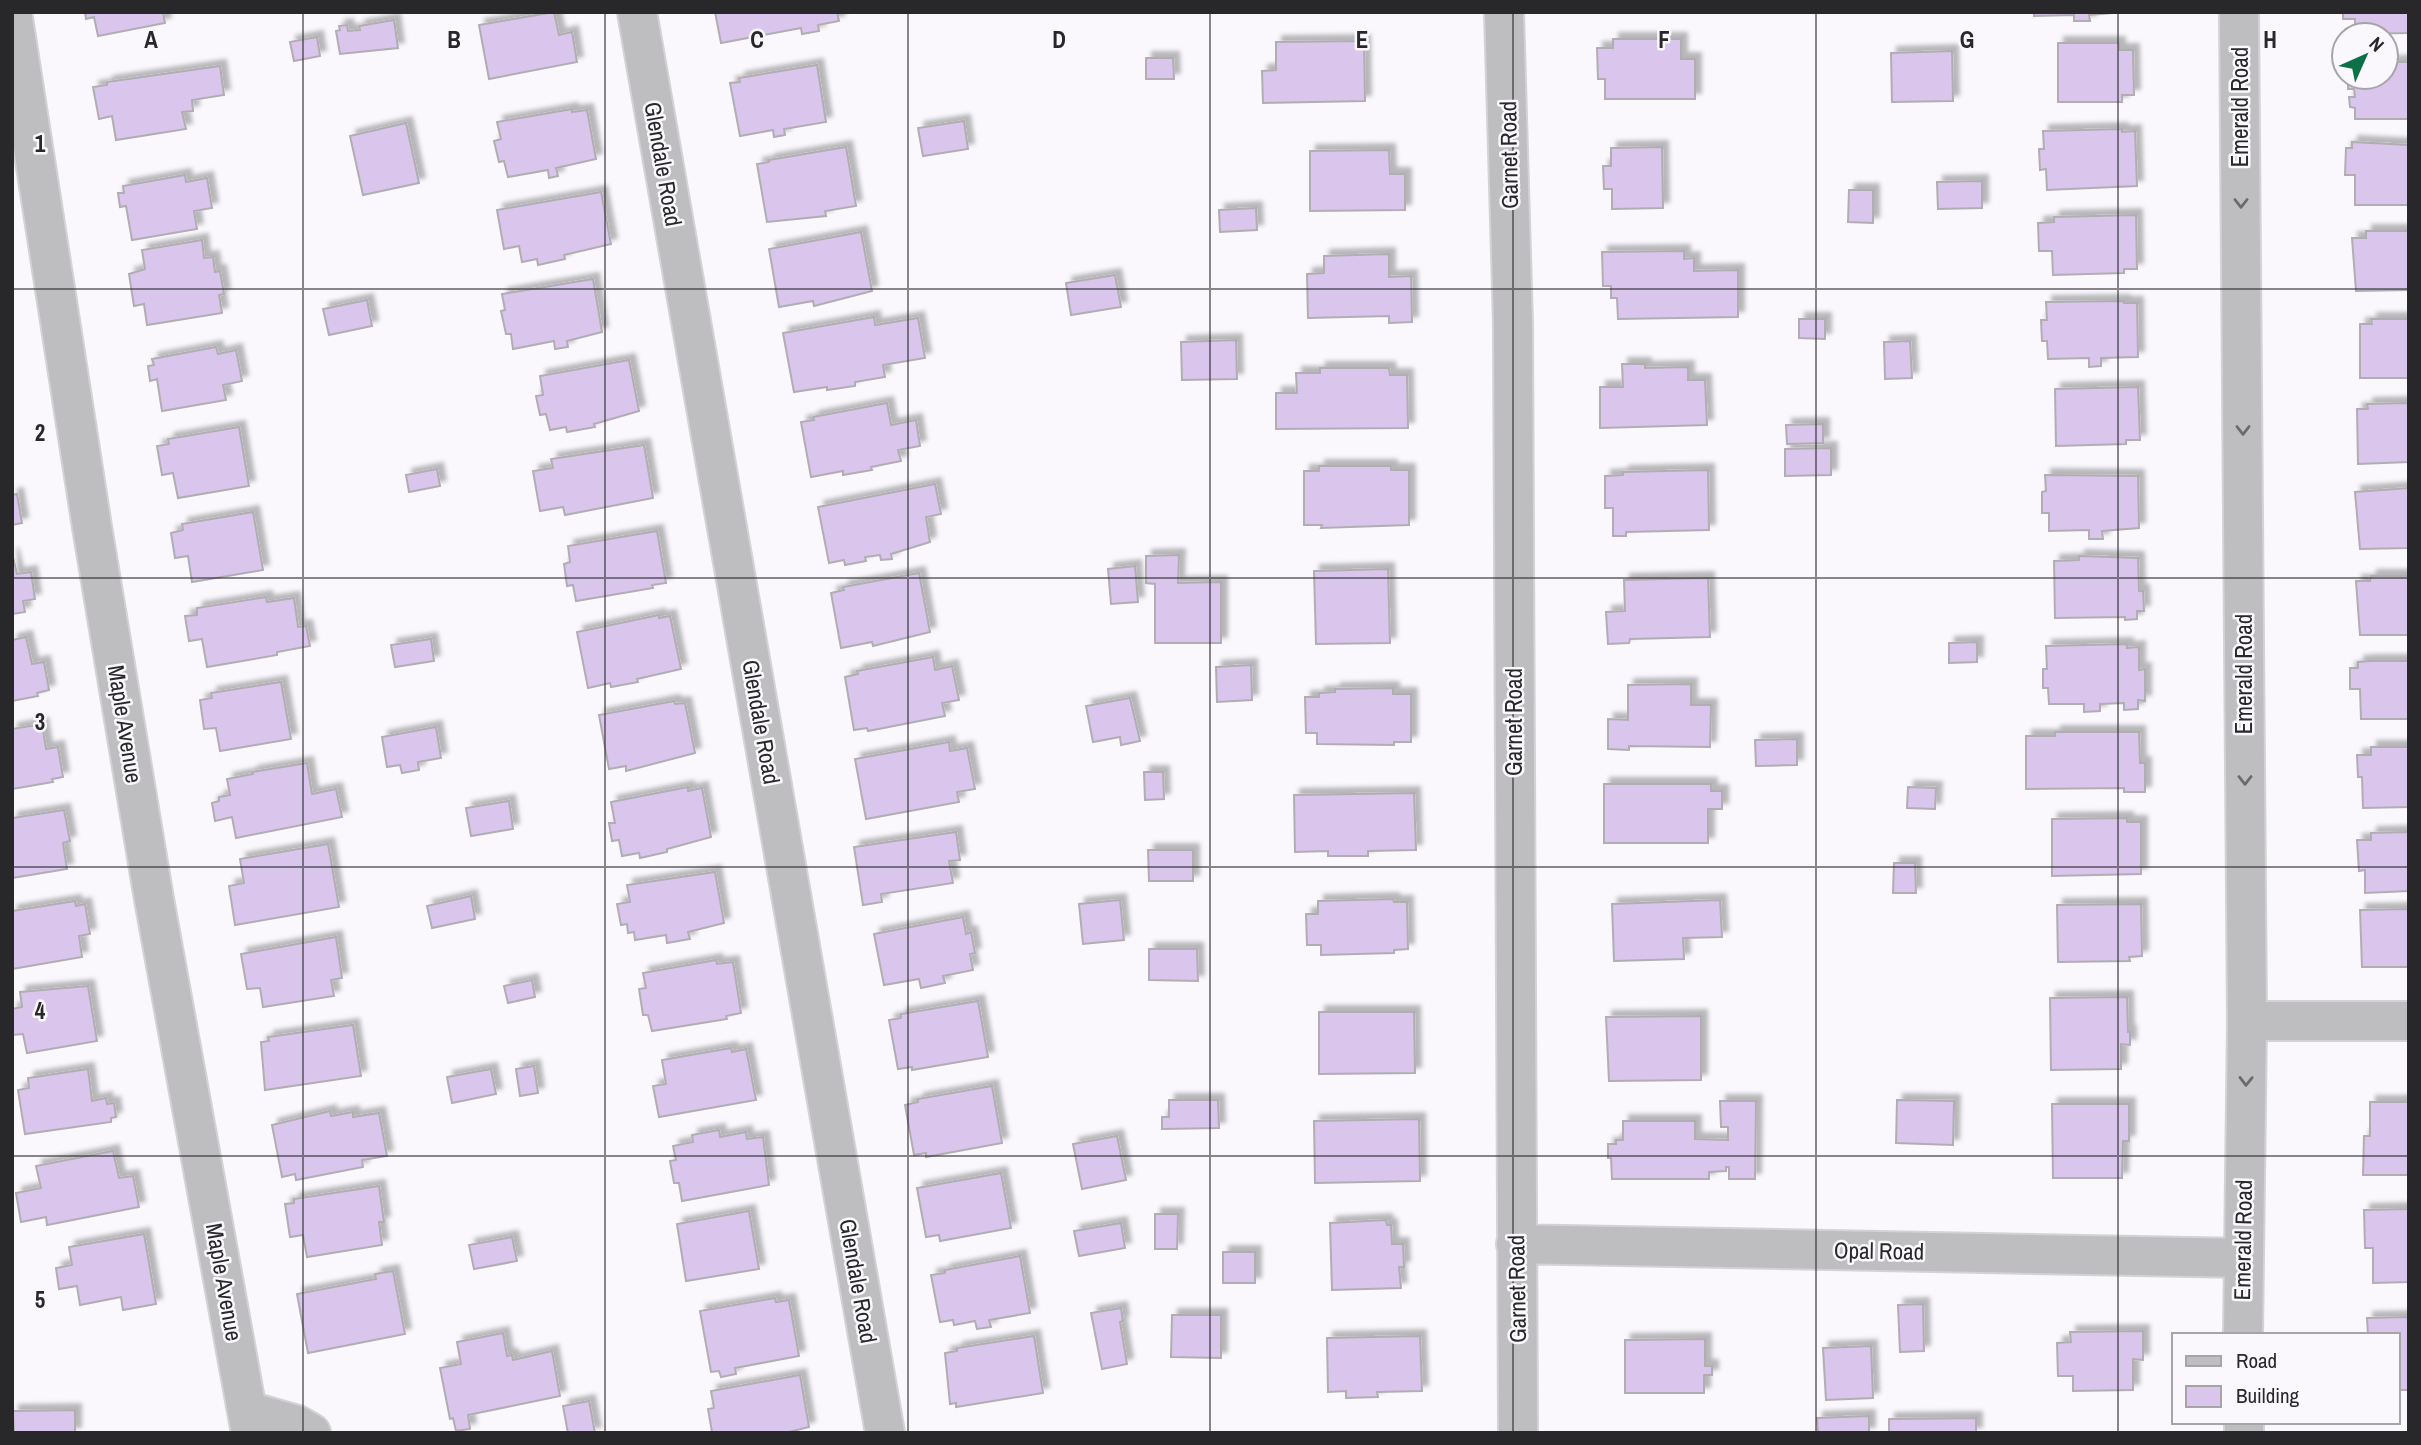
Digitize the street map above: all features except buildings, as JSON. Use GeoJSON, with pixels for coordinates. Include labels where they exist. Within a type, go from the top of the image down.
{"type":"FeatureCollection","features":[{"type":"Feature","properties":{"kind":"street","name":"Maple Avenue"},"geometry":{"type":"LineString","coordinates":[[12,12],[92,527],[154,899],[249,1422]]}},
{"type":"Feature","properties":{"kind":"street","name":"Glendale Road"},"geometry":{"type":"LineString","coordinates":[[636,12],[885,1433]]}},
{"type":"Feature","properties":{"kind":"street","name":"Garnet Road"},"geometry":{"type":"LineString","coordinates":[[1504,12],[1513,324],[1518,1433]]}},
{"type":"Feature","properties":{"kind":"street","name":"Emerald Road"},"geometry":{"type":"LineString","coordinates":[[2239,12],[2247,1021],[2243,1333]]}},
{"type":"Feature","properties":{"kind":"street"},"geometry":{"type":"LineString","coordinates":[[2247,1021],[2409,1021]]}},
{"type":"Feature","properties":{"kind":"street","name":"Opal Road"},"geometry":{"type":"LineString","coordinates":[[1516,1244],[2242,1258]]}},
{"type":"Feature","properties":{"kind":"street"},"geometry":{"type":"LineString","coordinates":[[249,1422],[297,1425],[311,1433]]}}]}
